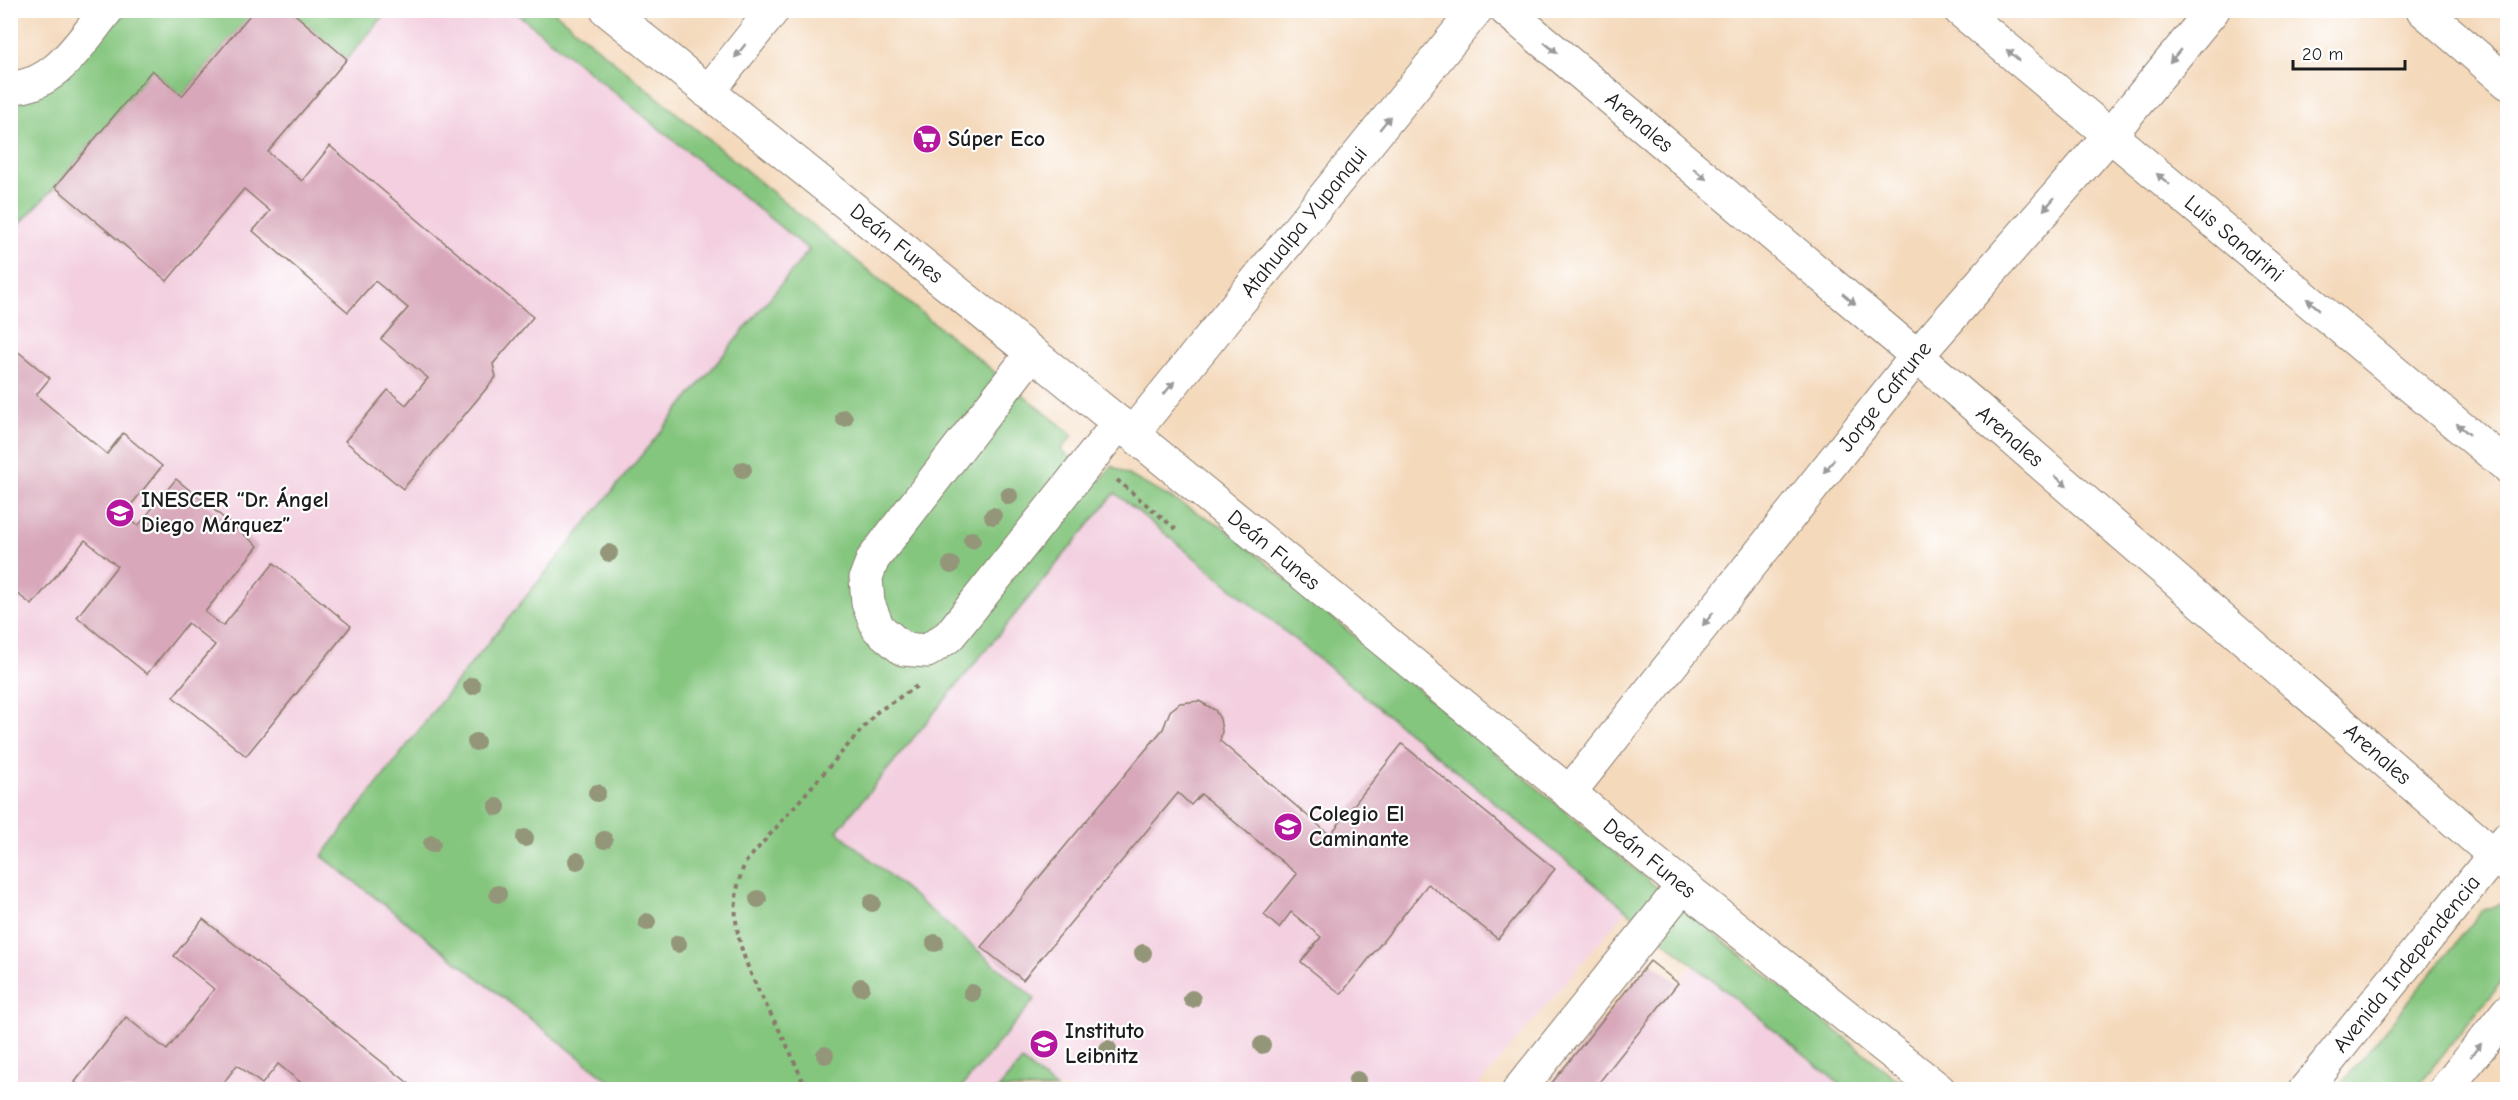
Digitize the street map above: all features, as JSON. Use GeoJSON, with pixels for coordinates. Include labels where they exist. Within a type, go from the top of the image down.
{"type":"FeatureCollection","features":[{"type":"Feature","properties":{"kind":"street"},"geometry":{"type":"LineString","coordinates":[[10,87],[38,83],[53,72],[108,10]]}},
{"type":"Feature","properties":{"kind":"street","name":"Deán Funes"},"geometry":{"type":"LineString","coordinates":[[608,10],[1126,428],[1683,886],[1939,1089]]}},
{"type":"Feature","properties":{"kind":"street"},"geometry":{"type":"LineString","coordinates":[[708,92],[773,10]]}},
{"type":"Feature","properties":{"kind":"street","name":"Atahualpa Yupanqui"},"geometry":{"type":"LineString","coordinates":[[1032,353],[873,559],[866,578],[868,603],[878,628],[903,649],[927,651],[949,636],[1476,10]]}},
{"type":"Feature","properties":{"kind":"street","name":"Arenales"},"geometry":{"type":"LineString","coordinates":[[1506,10],[2503,854]]}},
{"type":"Feature","properties":{"kind":"street","name":"Luis Sandrini"},"geometry":{"type":"LineString","coordinates":[[1960,10],[2508,467]]}},
{"type":"Feature","properties":{"kind":"street","name":"Jorge Cafrune"},"geometry":{"type":"LineString","coordinates":[[1569,793],[1917,356],[2110,135],[2212,10]]}},
{"type":"Feature","properties":{"kind":"street"},"geometry":{"type":"LineString","coordinates":[[2423,10],[2508,83]]}},
{"type":"Feature","properties":{"kind":"street","name":"Avenida Independencia"},"geometry":{"type":"LineString","coordinates":[[2305,1089],[2503,854]]}},
{"type":"Feature","properties":{"kind":"street"},"geometry":{"type":"LineString","coordinates":[[1519,1089],[1683,886]]}},
{"type":"Feature","properties":{"kind":"street"},"geometry":{"type":"LineString","coordinates":[[2445,1089],[2508,1011]]}},
{"type":"Feature","properties":{"kind":"path"},"geometry":{"type":"LineString","coordinates":[[1115,478],[1178,531]]}},
{"type":"Feature","properties":{"kind":"path"},"geometry":{"type":"LineString","coordinates":[[804,1089],[792,1053],[749,971],[738,942],[736,884],[745,863],[877,712],[924,682]]}},
{"type":"Feature","properties":{"kind":"shaded area"},"geometry":{"type":"Polygon","coordinates":[[[388,11],[514,11],[809,250],[449,691],[322,855],[620,1089],[11,1089],[10,233],[55,187],[167,281],[244,189],[270,211],[253,232],[348,312],[375,281],[408,308],[382,339],[428,378],[406,405],[388,390],[346,441],[403,489],[496,377],[493,364],[533,317],[330,147],[302,181],[268,152],[388,11]]]}},
{"type":"Feature","properties":{"kind":"shaded area"},"geometry":{"type":"Polygon","coordinates":[[[1115,493],[1626,910],[1476,1089],[960,1089],[1035,998],[837,832],[1115,493]]]}},
{"type":"Feature","properties":{"kind":"shaded area"},"geometry":{"type":"Polygon","coordinates":[[[1693,965],[1846,1089],[1593,1090],[1693,965]]]}},
{"type":"Feature","properties":{"kind":"green space"},"geometry":{"type":"Polygon","coordinates":[[[120,11],[254,11],[182,96],[152,70],[55,187],[11,233],[11,100],[120,11]]]}},
{"type":"Feature","properties":{"kind":"green space"},"geometry":{"type":"Polygon","coordinates":[[[290,11],[388,11],[347,59],[290,11]]]}},
{"type":"Feature","properties":{"kind":"green space"},"geometry":{"type":"Polygon","coordinates":[[[514,11],[553,11],[822,233],[1073,435],[1061,450],[1100,481],[1112,466],[1222,526],[1672,900],[1909,1089],[1846,1089],[1115,493],[837,831],[1035,999],[960,1089],[620,1089],[322,856],[449,691],[809,250],[514,11]]]}},
{"type":"Feature","properties":{"kind":"green space"},"geometry":{"type":"Polygon","coordinates":[[[2499,904],[2507,905],[2507,975],[2415,1089],[2337,1089],[2482,911],[2499,904]]]}},
{"type":"Feature","properties":{"kind":"green space"},"geometry":{"type":"Polygon","coordinates":[[[1022,1061],[1056,1089],[998,1089],[1022,1061]]]}},
{"type":"Feature","properties":{"kind":"building"},"geometry":{"type":"Polygon","coordinates":[[[254,10],[290,10],[347,59],[268,152],[302,181],[330,146],[533,317],[493,364],[496,377],[403,489],[345,441],[388,390],[406,405],[428,378],[381,339],[408,308],[375,281],[348,312],[253,231],[270,211],[244,189],[167,281],[55,187],[152,70],[182,96],[254,10]]]}},
{"type":"Feature","properties":{"kind":"building"},"geometry":{"type":"Polygon","coordinates":[[[10,345],[50,378],[36,395],[107,454],[123,433],[162,466],[124,514],[138,526],[176,479],[258,546],[205,612],[223,626],[274,563],[351,626],[246,756],[173,697],[215,645],[188,623],[147,674],[77,617],[117,566],[85,540],[32,605],[10,588],[10,497],[16,489],[10,484],[10,345]]]}},
{"type":"Feature","properties":{"kind":"building"},"geometry":{"type":"Polygon","coordinates":[[[1199,701],[1215,710],[1220,719],[1222,731],[1220,741],[1330,835],[1402,744],[1555,869],[1498,939],[1428,884],[1341,994],[1301,962],[1321,937],[1291,912],[1279,928],[1264,915],[1297,874],[1201,794],[1191,805],[1178,793],[1023,980],[981,947],[1163,729],[1170,711],[1180,703],[1199,701]]]}},
{"type":"Feature","properties":{"kind":"building"},"geometry":{"type":"Polygon","coordinates":[[[203,919],[417,1090],[310,1090],[278,1064],[262,1084],[237,1065],[218,1090],[85,1090],[75,1082],[126,1017],[167,1050],[214,989],[174,956],[203,919]]]}},
{"type":"Feature","properties":{"kind":"building"},"geometry":{"type":"Polygon","coordinates":[[[1650,961],[1678,983],[1593,1090],[1546,1090],[1650,961]]]}},
{"type":"Feature","properties":{"kind":"place","name":"Súper Eco"},"geometry":{"type":"Point","coordinates":[927,139]}},
{"type":"Feature","properties":{"kind":"place","name":"INESCER “Dr. Ángel Diego Márquez”"},"geometry":{"type":"Point","coordinates":[120,513]}},
{"type":"Feature","properties":{"kind":"place","name":"Colegio El Caminante"},"geometry":{"type":"Point","coordinates":[1288,827]}},
{"type":"Feature","properties":{"kind":"place","name":"Instituto Leibnitz"},"geometry":{"type":"Point","coordinates":[1044,1044]}}]}
